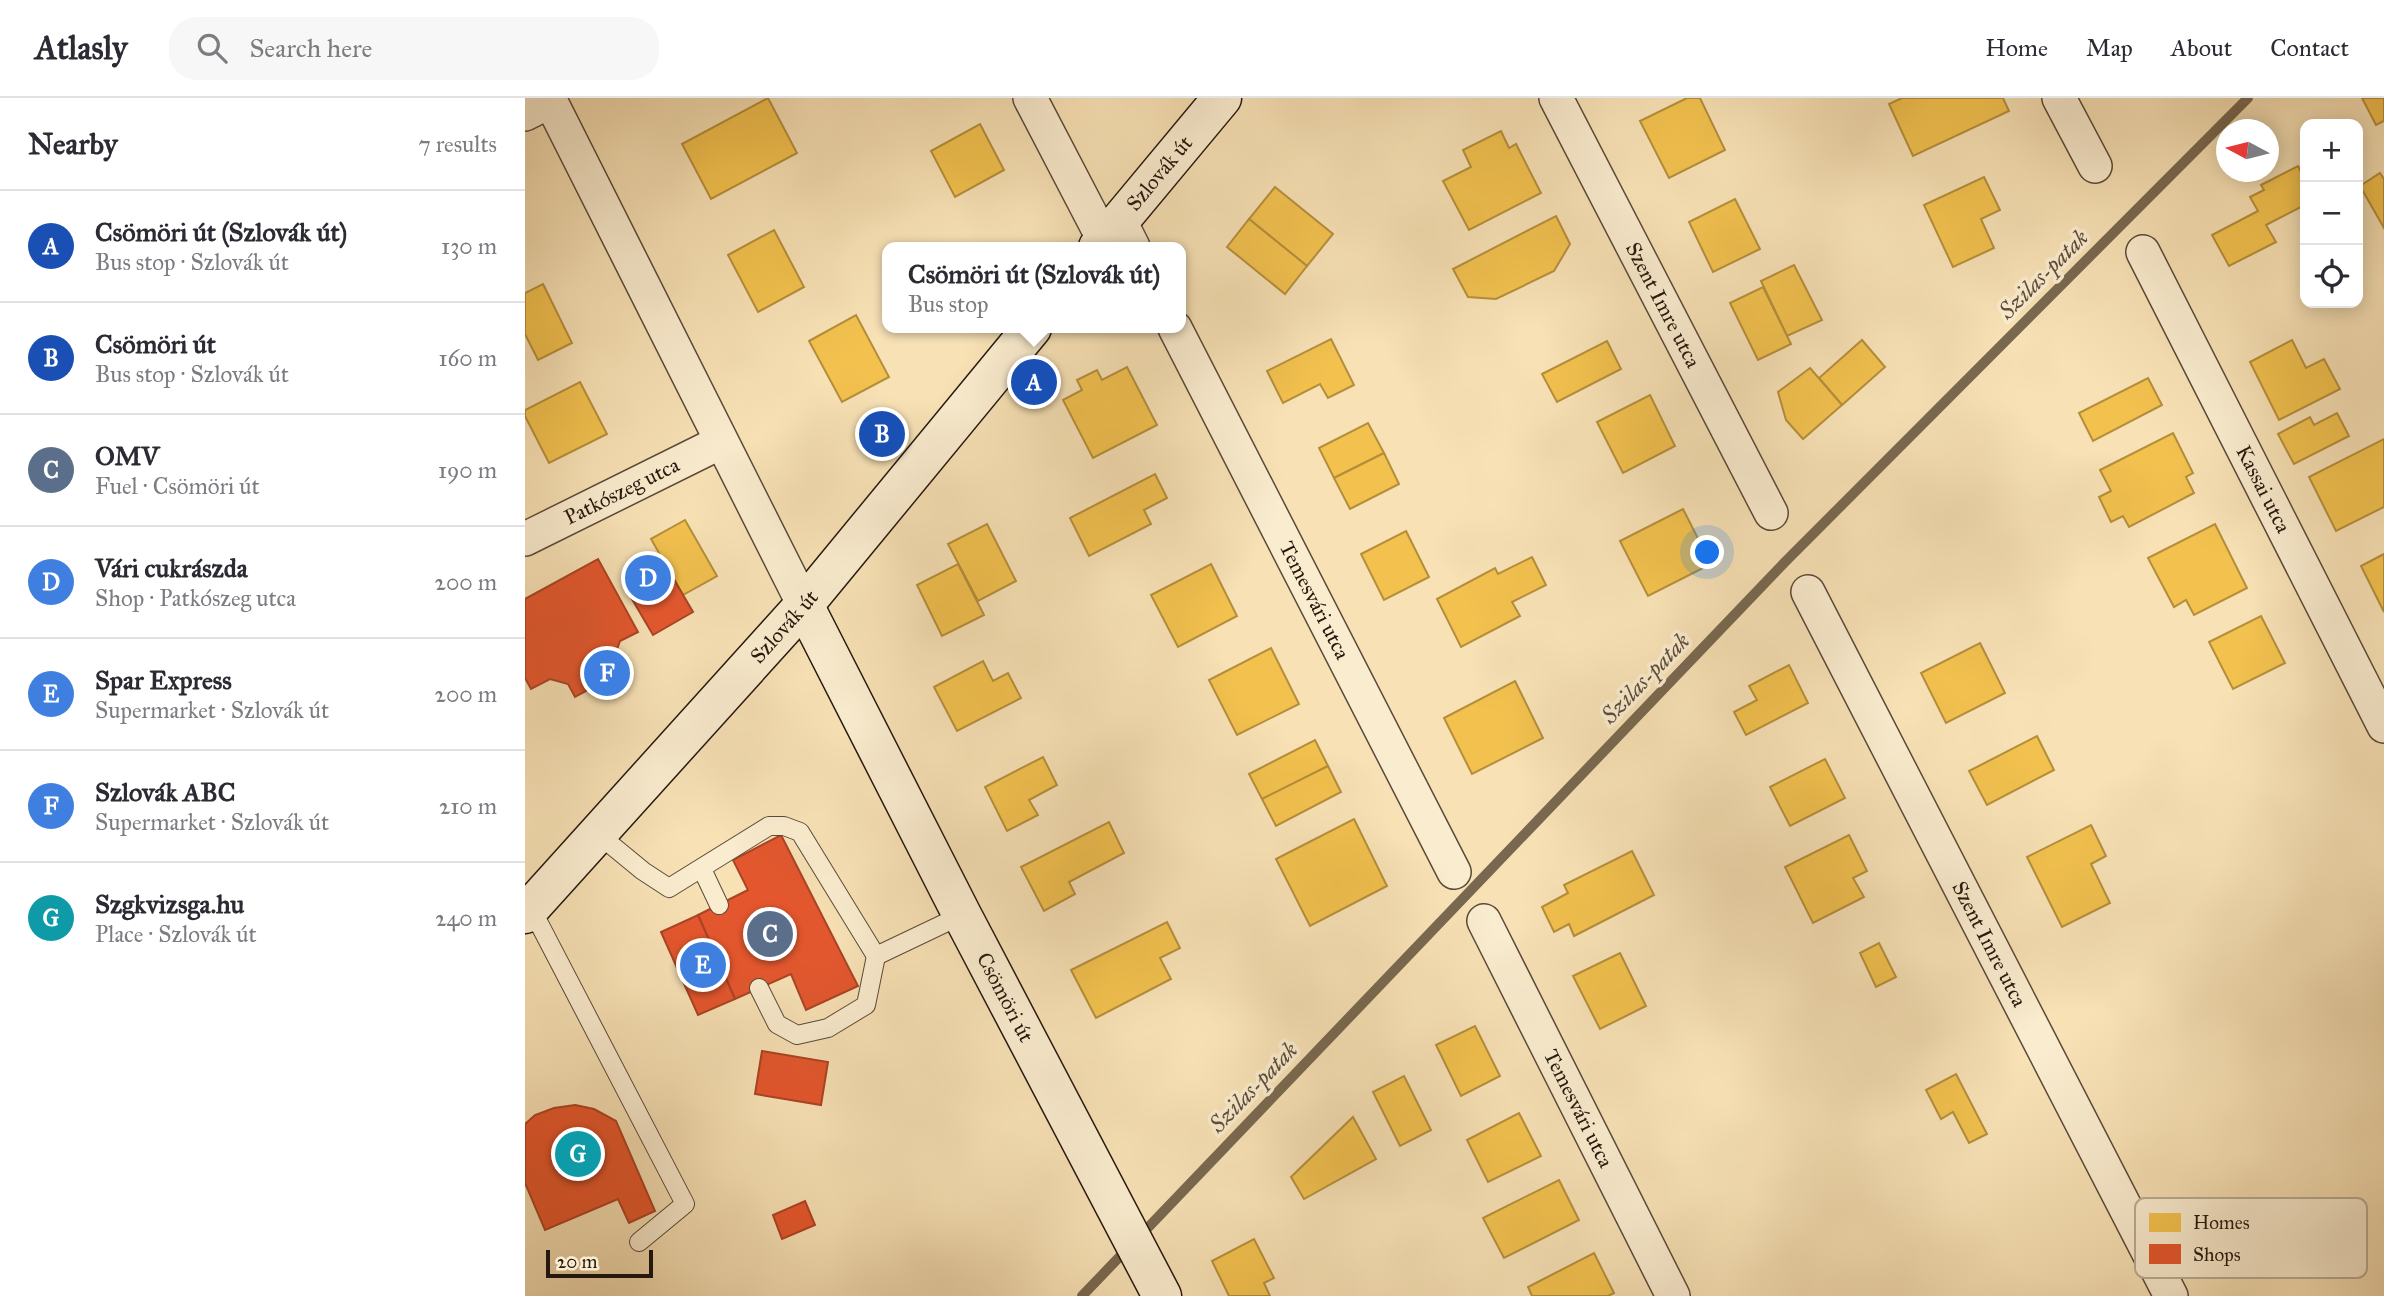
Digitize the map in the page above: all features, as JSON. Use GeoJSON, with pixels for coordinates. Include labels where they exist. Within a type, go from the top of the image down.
{"type":"FeatureCollection","features":[{"type":"Feature","properties":{"kind":"main road","name":"Szlovák út"},"geometry":{"type":"LineString","coordinates":[[1114,239],[1222,98]]}},
{"type":"Feature","properties":{"kind":"main road","name":"Szlovák út"},"geometry":{"type":"LineString","coordinates":[[528,911],[804,605],[1028,333]]}},
{"type":"Feature","properties":{"kind":"main road","name":"Csömöri út"},"geometry":{"type":"LineString","coordinates":[[804,605],[962,915],[1157,1287]]}},
{"type":"Feature","properties":{"kind":"street"},"geometry":{"type":"LineString","coordinates":[[1030,98],[1114,239]]}},
{"type":"Feature","properties":{"kind":"street","name":"Szent Imre utca"},"geometry":{"type":"LineString","coordinates":[[1556,98],[1771,513]]}},
{"type":"Feature","properties":{"kind":"street"},"geometry":{"type":"LineString","coordinates":[[2059,98],[2095,166]]}},
{"type":"Feature","properties":{"kind":"street","name":"Csömöri út"},"geometry":{"type":"LineString","coordinates":[[542,104],[804,605]]}},
{"type":"Feature","properties":{"kind":"street","name":"Kassai utca"},"geometry":{"type":"LineString","coordinates":[[2143,252],[2384,726]]}},
{"type":"Feature","properties":{"kind":"street","name":"Temesvári utca"},"geometry":{"type":"LineString","coordinates":[[1178,333],[1454,872]]}},
{"type":"Feature","properties":{"kind":"street","name":"Patkószeg utca"},"geometry":{"type":"LineString","coordinates":[[525,539],[721,442]]}},
{"type":"Feature","properties":{"kind":"street","name":"Szent Imre utca"},"geometry":{"type":"LineString","coordinates":[[1808,592],[2135,1226]]}},
{"type":"Feature","properties":{"kind":"street","name":"Temesvári utca"},"geometry":{"type":"LineString","coordinates":[[1485,921],[1673,1296]]}},
{"type":"Feature","properties":{"kind":"street","name":"Szent Imre utca"},"geometry":{"type":"LineString","coordinates":[[2162,1278],[2171,1296]]}},
{"type":"Feature","properties":{"kind":"lane"},"geometry":{"type":"LineString","coordinates":[[599,834],[643,871],[669,888],[769,826],[784,826],[800,832],[876,956],[866,1005],[828,1028],[797,1035],[777,1024],[759,988]]}},
{"type":"Feature","properties":{"kind":"lane"},"geometry":{"type":"LineString","coordinates":[[702,869],[719,905]]}},
{"type":"Feature","properties":{"kind":"lane"},"geometry":{"type":"LineString","coordinates":[[528,911],[685,1204],[639,1242]]}},
{"type":"Feature","properties":{"kind":"lane"},"geometry":{"type":"LineString","coordinates":[[876,956],[962,915]]}},
{"type":"Feature","properties":{"kind":"building: Homes"},"geometry":{"type":"Polygon","coordinates":[[[768,98],[797,153],[711,199],[682,144],[768,98]]]}},
{"type":"Feature","properties":{"kind":"building: Homes"},"geometry":{"type":"Polygon","coordinates":[[[1687,98],[1700,98],[1725,150],[1669,178],[1640,121],[1687,98]]]}},
{"type":"Feature","properties":{"kind":"building: Homes"},"geometry":{"type":"Polygon","coordinates":[[[1902,98],[2003,98],[2009,111],[1913,156],[1889,104],[1902,98]]]}},
{"type":"Feature","properties":{"kind":"building: Homes"},"geometry":{"type":"Polygon","coordinates":[[[2362,98],[2384,98],[2384,121],[2376,125],[2362,98]]]}},
{"type":"Feature","properties":{"kind":"building: Homes"},"geometry":{"type":"Polygon","coordinates":[[[980,124],[1004,170],[955,197],[931,151],[980,124]]]}},
{"type":"Feature","properties":{"kind":"building: Homes"},"geometry":{"type":"Polygon","coordinates":[[[1501,131],[1509,148],[1516,144],[1541,193],[1469,230],[1443,181],[1471,167],[1463,150],[1501,131]]]}},
{"type":"Feature","properties":{"kind":"building: Homes"},"geometry":{"type":"Polygon","coordinates":[[[2298,166],[2300,208],[2266,225],[2276,242],[2229,266],[2212,235],[2258,211],[2250,197],[2264,190],[2261,185],[2279,182],[2279,176],[2298,166]]]}},
{"type":"Feature","properties":{"kind":"building: Homes"},"geometry":{"type":"Polygon","coordinates":[[[2380,173],[2384,179],[2384,228],[2363,191],[2363,184],[2380,173]]]}},
{"type":"Feature","properties":{"kind":"building: Homes"},"geometry":{"type":"Polygon","coordinates":[[[1984,177],[2000,210],[1981,219],[1994,248],[1953,267],[1924,205],[1984,177]]]}},
{"type":"Feature","properties":{"kind":"building: Homes"},"geometry":{"type":"Polygon","coordinates":[[[1275,187],[1333,234],[1307,266],[1249,219],[1275,187]]]}},
{"type":"Feature","properties":{"kind":"building: Homes"},"geometry":{"type":"Polygon","coordinates":[[[1735,199],[1760,249],[1713,272],[1689,222],[1735,199]]]}},
{"type":"Feature","properties":{"kind":"building: Homes"},"geometry":{"type":"Polygon","coordinates":[[[1556,216],[1570,244],[1554,271],[1496,299],[1468,297],[1453,269],[1556,216]]]}},
{"type":"Feature","properties":{"kind":"building: Homes"},"geometry":{"type":"Polygon","coordinates":[[[1249,219],[1307,266],[1285,294],[1227,247],[1249,219]]]}},
{"type":"Feature","properties":{"kind":"building: Homes"},"geometry":{"type":"Polygon","coordinates":[[[774,230],[804,287],[758,312],[728,255],[774,230]]]}},
{"type":"Feature","properties":{"kind":"building: Homes"},"geometry":{"type":"Polygon","coordinates":[[[1794,265],[1822,320],[1787,336],[1761,281],[1794,265]]]}},
{"type":"Feature","properties":{"kind":"building: Homes"},"geometry":{"type":"Polygon","coordinates":[[[543,284],[572,343],[538,360],[525,334],[525,293],[543,284]]]}},
{"type":"Feature","properties":{"kind":"building: Homes"},"geometry":{"type":"Polygon","coordinates":[[[1763,287],[1791,344],[1758,360],[1730,303],[1763,287]]]}},
{"type":"Feature","properties":{"kind":"building: Homes"},"geometry":{"type":"Polygon","coordinates":[[[856,315],[889,377],[842,402],[809,341],[856,315]]]}},
{"type":"Feature","properties":{"kind":"building: Homes"},"geometry":{"type":"Polygon","coordinates":[[[1331,339],[1354,385],[1328,398],[1320,384],[1283,403],[1267,371],[1331,339]]]}},
{"type":"Feature","properties":{"kind":"building: Homes"},"geometry":{"type":"Polygon","coordinates":[[[1862,340],[1885,367],[1842,405],[1819,378],[1862,340]]]}},
{"type":"Feature","properties":{"kind":"building: Homes"},"geometry":{"type":"Polygon","coordinates":[[[2292,340],[2306,368],[2324,359],[2340,389],[2279,420],[2250,362],[2292,340]]]}},
{"type":"Feature","properties":{"kind":"building: Homes"},"geometry":{"type":"Polygon","coordinates":[[[1607,341],[1621,369],[1557,402],[1542,374],[1607,341]]]}},
{"type":"Feature","properties":{"kind":"building: Homes"},"geometry":{"type":"Polygon","coordinates":[[[1127,367],[1157,425],[1093,458],[1063,400],[1082,390],[1077,380],[1097,370],[1102,380],[1127,367]]]}},
{"type":"Feature","properties":{"kind":"building: Homes"},"geometry":{"type":"Polygon","coordinates":[[[1810,368],[1842,405],[1803,439],[1786,420],[1778,392],[1810,368]]]}},
{"type":"Feature","properties":{"kind":"building: Homes"},"geometry":{"type":"Polygon","coordinates":[[[2148,378],[2162,405],[2093,441],[2079,413],[2148,378]]]}},
{"type":"Feature","properties":{"kind":"building: Homes"},"geometry":{"type":"Polygon","coordinates":[[[580,382],[607,434],[549,463],[525,416],[525,410],[580,382]]]}},
{"type":"Feature","properties":{"kind":"building: Homes"},"geometry":{"type":"Polygon","coordinates":[[[1650,395],[1675,446],[1623,473],[1597,422],[1650,395]]]}},
{"type":"Feature","properties":{"kind":"building: Homes"},"geometry":{"type":"Polygon","coordinates":[[[2337,413],[2349,436],[2294,464],[2278,434],[2310,417],[2314,425],[2337,413]]]}},
{"type":"Feature","properties":{"kind":"building: Homes"},"geometry":{"type":"Polygon","coordinates":[[[1368,423],[1384,453],[1334,478],[1319,448],[1368,423]]]}},
{"type":"Feature","properties":{"kind":"building: Homes"},"geometry":{"type":"Polygon","coordinates":[[[2173,433],[2193,473],[2186,477],[2194,493],[2129,527],[2123,516],[2111,522],[2099,497],[2111,491],[2100,470],[2173,433]]]}},
{"type":"Feature","properties":{"kind":"building: Homes"},"geometry":{"type":"Polygon","coordinates":[[[2384,439],[2384,507],[2336,531],[2309,477],[2384,439]]]}},
{"type":"Feature","properties":{"kind":"building: Homes"},"geometry":{"type":"Polygon","coordinates":[[[1384,453],[1399,484],[1350,509],[1334,478],[1384,453]]]}},
{"type":"Feature","properties":{"kind":"building: Homes"},"geometry":{"type":"Polygon","coordinates":[[[1155,474],[1167,498],[1144,510],[1151,524],[1089,556],[1070,518],[1155,474]]]}},
{"type":"Feature","properties":{"kind":"building: Homes"},"geometry":{"type":"Polygon","coordinates":[[[1683,509],[1711,564],[1648,596],[1620,541],[1683,509]]]}},
{"type":"Feature","properties":{"kind":"building: Homes"},"geometry":{"type":"Polygon","coordinates":[[[685,520],[717,576],[683,595],[651,539],[685,520]]]}},
{"type":"Feature","properties":{"kind":"building: Homes"},"geometry":{"type":"Polygon","coordinates":[[[987,524],[1016,581],[978,601],[948,544],[987,524]]]}},
{"type":"Feature","properties":{"kind":"building: Homes"},"geometry":{"type":"Polygon","coordinates":[[[2215,524],[2247,588],[2194,615],[2186,600],[2174,607],[2148,558],[2215,524]]]}},
{"type":"Feature","properties":{"kind":"building: Homes"},"geometry":{"type":"Polygon","coordinates":[[[1406,531],[1429,577],[1384,600],[1361,554],[1406,531]]]}},
{"type":"Feature","properties":{"kind":"building: Homes"},"geometry":{"type":"Polygon","coordinates":[[[2384,554],[2384,612],[2361,566],[2384,554]]]}},
{"type":"Feature","properties":{"kind":"building: Homes"},"geometry":{"type":"Polygon","coordinates":[[[1532,557],[1546,585],[1512,602],[1520,616],[1461,647],[1437,599],[1495,568],[1498,574],[1532,557]]]}},
{"type":"Feature","properties":{"kind":"building: Homes"},"geometry":{"type":"Polygon","coordinates":[[[958,564],[984,615],[942,636],[917,585],[958,564]]]}},
{"type":"Feature","properties":{"kind":"building: Homes"},"geometry":{"type":"Polygon","coordinates":[[[1211,564],[1237,616],[1178,647],[1151,595],[1211,564]]]}},
{"type":"Feature","properties":{"kind":"building: Homes"},"geometry":{"type":"Polygon","coordinates":[[[2261,616],[2285,663],[2233,689],[2209,642],[2261,616]]]}},
{"type":"Feature","properties":{"kind":"building: Homes"},"geometry":{"type":"Polygon","coordinates":[[[1980,643],[2005,693],[1946,723],[1921,673],[1980,643]]]}},
{"type":"Feature","properties":{"kind":"building: Homes"},"geometry":{"type":"Polygon","coordinates":[[[1271,648],[1299,704],[1237,735],[1209,680],[1271,648]]]}},
{"type":"Feature","properties":{"kind":"building: Homes"},"geometry":{"type":"Polygon","coordinates":[[[983,661],[993,681],[1008,673],[1021,698],[957,731],[934,687],[983,661]]]}},
{"type":"Feature","properties":{"kind":"building: Homes"},"geometry":{"type":"Polygon","coordinates":[[[1789,665],[1808,703],[1746,735],[1734,712],[1757,700],[1749,686],[1789,665]]]}},
{"type":"Feature","properties":{"kind":"building: Homes"},"geometry":{"type":"Polygon","coordinates":[[[1515,681],[1543,738],[1472,774],[1444,718],[1515,681]]]}},
{"type":"Feature","properties":{"kind":"building: Homes"},"geometry":{"type":"Polygon","coordinates":[[[2037,736],[2054,770],[1987,805],[1969,771],[2037,736]]]}},
{"type":"Feature","properties":{"kind":"building: Homes"},"geometry":{"type":"Polygon","coordinates":[[[1315,740],[1328,766],[1262,799],[1249,774],[1315,740]]]}},
{"type":"Feature","properties":{"kind":"building: Homes"},"geometry":{"type":"Polygon","coordinates":[[[1043,757],[1057,785],[1029,800],[1038,815],[1007,831],[985,787],[1043,757]]]}},
{"type":"Feature","properties":{"kind":"building: Homes"},"geometry":{"type":"Polygon","coordinates":[[[1825,759],[1845,798],[1790,826],[1770,787],[1825,759]]]}},
{"type":"Feature","properties":{"kind":"building: Homes"},"geometry":{"type":"Polygon","coordinates":[[[1328,766],[1341,792],[1276,826],[1262,799],[1328,766]]]}},
{"type":"Feature","properties":{"kind":"building: Homes"},"geometry":{"type":"Polygon","coordinates":[[[1354,819],[1387,886],[1310,926],[1276,859],[1354,819]]]}},
{"type":"Feature","properties":{"kind":"building: Homes"},"geometry":{"type":"Polygon","coordinates":[[[1109,822],[1124,853],[1069,882],[1075,894],[1044,911],[1021,867],[1109,822]]]}},
{"type":"Feature","properties":{"kind":"building: Homes"},"geometry":{"type":"Polygon","coordinates":[[[2091,825],[2106,856],[2091,864],[2110,903],[2062,927],[2027,857],[2091,825]]]}},
{"type":"Feature","properties":{"kind":"building: Homes"},"geometry":{"type":"Polygon","coordinates":[[[1849,835],[1867,871],[1853,878],[1864,897],[1813,923],[1785,867],[1849,835]]]}},
{"type":"Feature","properties":{"kind":"building: Homes"},"geometry":{"type":"Polygon","coordinates":[[[1632,851],[1654,895],[1574,936],[1569,924],[1554,932],[1542,907],[1568,893],[1564,885],[1632,851]]]}},
{"type":"Feature","properties":{"kind":"building: Homes"},"geometry":{"type":"Polygon","coordinates":[[[1167,922],[1180,948],[1160,958],[1171,979],[1096,1018],[1071,970],[1167,922]]]}},
{"type":"Feature","properties":{"kind":"building: Homes"},"geometry":{"type":"Polygon","coordinates":[[[1879,943],[1896,977],[1876,987],[1860,953],[1879,943]]]}},
{"type":"Feature","properties":{"kind":"building: Homes"},"geometry":{"type":"Polygon","coordinates":[[[1620,953],[1646,1006],[1600,1029],[1573,976],[1620,953]]]}},
{"type":"Feature","properties":{"kind":"building: Homes"},"geometry":{"type":"Polygon","coordinates":[[[1475,1026],[1500,1076],[1461,1096],[1436,1045],[1475,1026]]]}},
{"type":"Feature","properties":{"kind":"building: Homes"},"geometry":{"type":"Polygon","coordinates":[[[1956,1074],[1987,1134],[1969,1143],[1953,1112],[1941,1119],[1926,1090],[1956,1074]]]}},
{"type":"Feature","properties":{"kind":"building: Homes"},"geometry":{"type":"Polygon","coordinates":[[[1404,1076],[1431,1130],[1400,1146],[1373,1092],[1404,1076]]]}},
{"type":"Feature","properties":{"kind":"building: Homes"},"geometry":{"type":"Polygon","coordinates":[[[1519,1113],[1541,1156],[1488,1182],[1467,1140],[1519,1113]]]}},
{"type":"Feature","properties":{"kind":"building: Homes"},"geometry":{"type":"Polygon","coordinates":[[[1353,1117],[1376,1159],[1304,1199],[1291,1177],[1353,1117]]]}},
{"type":"Feature","properties":{"kind":"building: Homes"},"geometry":{"type":"Polygon","coordinates":[[[1559,1180],[1579,1220],[1504,1258],[1483,1218],[1559,1180]]]}},
{"type":"Feature","properties":{"kind":"building: Homes"},"geometry":{"type":"Polygon","coordinates":[[[1254,1239],[1274,1278],[1264,1283],[1270,1296],[1229,1296],[1212,1261],[1254,1239]]]}},
{"type":"Feature","properties":{"kind":"building: Homes"},"geometry":{"type":"Polygon","coordinates":[[[1594,1253],[1614,1293],[1608,1296],[1532,1296],[1528,1287],[1594,1253]]]}},
{"type":"Feature","properties":{"kind":"building: Shops"},"geometry":{"type":"Polygon","coordinates":[[[598,559],[638,632],[620,641],[614,658],[619,673],[575,697],[568,684],[550,679],[531,689],[525,678],[525,599],[598,559]]]}},
{"type":"Feature","properties":{"kind":"building: Shops"},"geometry":{"type":"Polygon","coordinates":[[[665,564],[693,612],[653,635],[625,587],[665,564]]]}},
{"type":"Feature","properties":{"kind":"building: Shops"},"geometry":{"type":"Polygon","coordinates":[[[781,835],[858,986],[806,1010],[791,974],[735,999],[698,915],[748,890],[733,860],[781,835]]]}},
{"type":"Feature","properties":{"kind":"building: Shops"},"geometry":{"type":"Polygon","coordinates":[[[698,915],[735,999],[698,1015],[661,932],[698,915]]]}},
{"type":"Feature","properties":{"kind":"building: Shops"},"geometry":{"type":"Polygon","coordinates":[[[762,1051],[828,1062],[821,1105],[755,1094],[762,1051]]]}},
{"type":"Feature","properties":{"kind":"building: Shops"},"geometry":{"type":"Polygon","coordinates":[[[575,1105],[594,1109],[616,1121],[655,1211],[629,1223],[618,1199],[545,1230],[525,1183],[525,1124],[535,1115],[554,1108],[575,1105]]]}},
{"type":"Feature","properties":{"kind":"building: Shops"},"geometry":{"type":"Polygon","coordinates":[[[805,1201],[815,1225],[782,1239],[773,1215],[805,1201]]]}},
{"type":"Feature","properties":{"kind":"waterway","name":"Szilas-patak"},"geometry":{"type":"LineString","coordinates":[[1139,1237],[1785,562],[2248,98]]}},
{"type":"Feature","properties":{"kind":"waterway","name":"Szilas-patak"},"geometry":{"type":"LineString","coordinates":[[1082,1296],[1128,1248]]}},
{"type":"Feature","properties":{"kind":"place","name":"Csömöri út (Szlovák út)"},"geometry":{"type":"Point","coordinates":[1034,382]}},
{"type":"Feature","properties":{"kind":"place","name":"Csömöri út"},"geometry":{"type":"Point","coordinates":[882,434]}},
{"type":"Feature","properties":{"kind":"place","name":"Vári cukrászda"},"geometry":{"type":"Point","coordinates":[648,578]}},
{"type":"Feature","properties":{"kind":"place","name":"Szlovák ABC"},"geometry":{"type":"Point","coordinates":[607,673]}},
{"type":"Feature","properties":{"kind":"place","name":"OMV"},"geometry":{"type":"Point","coordinates":[770,934]}},
{"type":"Feature","properties":{"kind":"place","name":"Spar Express"},"geometry":{"type":"Point","coordinates":[703,965]}},
{"type":"Feature","properties":{"kind":"place","name":"Szgkvizsga.hu"},"geometry":{"type":"Point","coordinates":[578,1154]}}]}
